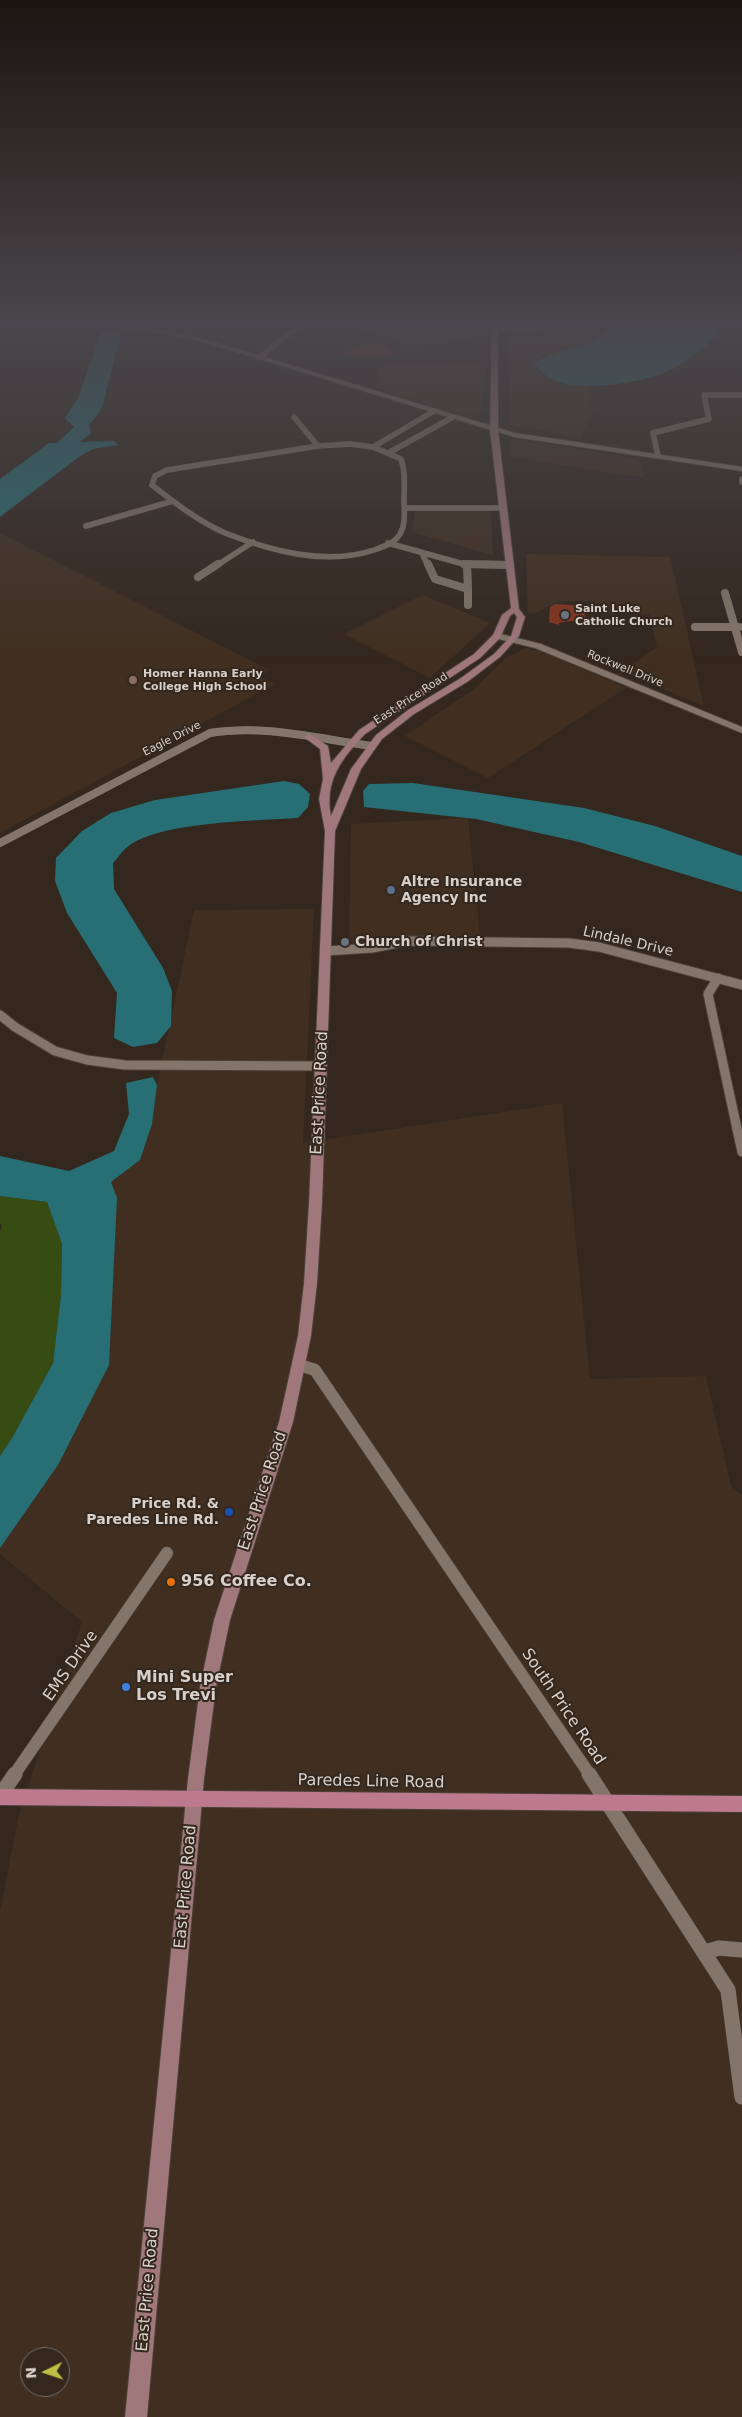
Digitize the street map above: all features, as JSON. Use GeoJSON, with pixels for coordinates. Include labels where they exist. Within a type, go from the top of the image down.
{"type":"FeatureCollection","features":[{"type":"Feature","properties":{"kind":"main road","name":"East Price Road"},"geometry":{"type":"LineString","coordinates":[[330,831],[360,760],[378,738],[405,717],[484,666],[512,641],[522,617],[515,609],[494,434]]}},
{"type":"Feature","properties":{"kind":"main road","name":"East Price Road"},"geometry":{"type":"LineString","coordinates":[[136,2417],[194,1799],[204,1713],[227,1600],[280,1442],[300,1365],[310,1290],[322,1066],[330,831],[324,804],[325,788],[350,744],[375,722],[467,663],[496,636],[506,615],[515,609]]}},
{"type":"Feature","properties":{"kind":"main road"},"geometry":{"type":"LineString","coordinates":[[309,737],[324,748],[328,781]]}},
{"type":"Feature","properties":{"kind":"main road","name":"Paredes Line Road"},"geometry":{"type":"LineString","coordinates":[[0,1796],[742,1804]]}},
{"type":"Feature","properties":{"kind":"street"},"geometry":{"type":"LineString","coordinates":[[308,434],[318,446]]}},
{"type":"Feature","properties":{"kind":"street"},"geometry":{"type":"LineString","coordinates":[[373,447],[396,434]]}},
{"type":"Feature","properties":{"kind":"street"},"geometry":{"type":"LineString","coordinates":[[390,452],[423,434]]}},
{"type":"Feature","properties":{"kind":"street"},"geometry":{"type":"LineString","coordinates":[[509,434],[742,469]]}},
{"type":"Feature","properties":{"kind":"street"},"geometry":{"type":"LineString","coordinates":[[653,434],[658,456]]}},
{"type":"Feature","properties":{"kind":"street"},"geometry":{"type":"LineString","coordinates":[[350,444],[373,447],[390,452],[401,458],[405,470],[404,523],[399,536],[388,544],[372,551],[338,557],[312,556],[253,542],[205,523],[152,485],[155,476],[167,470],[318,446],[350,444]]}},
{"type":"Feature","properties":{"kind":"street"},"geometry":{"type":"LineString","coordinates":[[86,526],[173,501]]}},
{"type":"Feature","properties":{"kind":"street"},"geometry":{"type":"LineString","coordinates":[[404,508],[503,508]]}},
{"type":"Feature","properties":{"kind":"street"},"geometry":{"type":"LineString","coordinates":[[198,576],[253,542]]}},
{"type":"Feature","properties":{"kind":"street"},"geometry":{"type":"LineString","coordinates":[[388,544],[467,565],[510,565]]}},
{"type":"Feature","properties":{"kind":"street"},"geometry":{"type":"LineString","coordinates":[[422,554],[435,579],[468,589]]}},
{"type":"Feature","properties":{"kind":"street"},"geometry":{"type":"LineString","coordinates":[[467,565],[468,606]]}},
{"type":"Feature","properties":{"kind":"street"},"geometry":{"type":"LineString","coordinates":[[725,592],[738,627],[742,652]]}},
{"type":"Feature","properties":{"kind":"street"},"geometry":{"type":"LineString","coordinates":[[695,627],[738,627]]}},
{"type":"Feature","properties":{"kind":"street","name":"Rockwell Drive"},"geometry":{"type":"LineString","coordinates":[[496,636],[538,646],[742,730]]}},
{"type":"Feature","properties":{"kind":"street","name":"Eagle Drive"},"geometry":{"type":"LineString","coordinates":[[0,843],[210,733],[230,728],[252,727],[372,746]]}},
{"type":"Feature","properties":{"kind":"street","name":"Lindale Drive"},"geometry":{"type":"LineString","coordinates":[[326,951],[372,948],[408,942],[569,943],[599,948],[742,985]]}},
{"type":"Feature","properties":{"kind":"street"},"geometry":{"type":"LineString","coordinates":[[718,978],[708,994],[739,1117],[742,1152]]}},
{"type":"Feature","properties":{"kind":"street"},"geometry":{"type":"LineString","coordinates":[[0,1015],[15,1027],[55,1051],[86,1060],[125,1065],[322,1066]]}},
{"type":"Feature","properties":{"kind":"street","name":"South Price Road"},"geometry":{"type":"LineString","coordinates":[[300,1365],[315,1370],[608,1803],[728,1990],[742,2097]]}},
{"type":"Feature","properties":{"kind":"street","name":"EMS Drive"},"geometry":{"type":"LineString","coordinates":[[0,1796],[167,1554]]}},
{"type":"Feature","properties":{"kind":"street"},"geometry":{"type":"LineString","coordinates":[[705,1952],[719,1948],[742,1950]]}},
{"type":"Feature","properties":{"kind":"shaded area"},"geometry":{"type":"Polygon","coordinates":[[[562,434],[582,434],[581,437],[562,434]]]}},
{"type":"Feature","properties":{"kind":"shaded area"},"geometry":{"type":"Polygon","coordinates":[[[515,439],[640,459],[644,478],[510,457],[510,442],[515,439]]]}},
{"type":"Feature","properties":{"kind":"shaded area"},"geometry":{"type":"Polygon","coordinates":[[[415,511],[491,511],[493,555],[412,532],[415,511]]]}},
{"type":"Feature","properties":{"kind":"shaded area","name":"Homer Hanna Early College High School"},"geometry":{"type":"Polygon","coordinates":[[[0,533],[269,670],[259,676],[275,684],[0,833],[0,533]]]}},
{"type":"Feature","properties":{"kind":"shaded area"},"geometry":{"type":"Polygon","coordinates":[[[526,554],[670,557],[704,706],[622,672],[657,647],[649,614],[592,614],[590,601],[560,601],[533,614],[528,613],[526,554]]]}},
{"type":"Feature","properties":{"kind":"shaded area"},"geometry":{"type":"Polygon","coordinates":[[[423,595],[490,623],[430,678],[344,634],[423,595]]]}},
{"type":"Feature","properties":{"kind":"shaded area"},"geometry":{"type":"Polygon","coordinates":[[[525,648],[540,651],[626,688],[488,778],[405,736],[474,689],[506,658],[525,648]]]}},
{"type":"Feature","properties":{"kind":"shaded area"},"geometry":{"type":"Polygon","coordinates":[[[468,818],[480,936],[349,943],[351,824],[468,818]]]}},
{"type":"Feature","properties":{"kind":"shaded area"},"geometry":{"type":"Polygon","coordinates":[[[314,909],[303,1143],[562,1103],[590,1379],[706,1376],[731,1486],[742,1495],[742,2417],[0,2417],[0,1911],[19,1814],[82,1622],[0,1554],[0,1547],[111,1182],[140,1160],[152,1124],[157,1085],[194,910],[314,909]]]}},
{"type":"Feature","properties":{"kind":"green space"},"geometry":{"type":"Polygon","coordinates":[[[0,1196],[47,1202],[62,1244],[61,1295],[53,1363],[12,1438],[0,1456],[0,1231],[2,1225],[0,1224],[0,1196]]]}},
{"type":"Feature","properties":{"kind":"water"},"geometry":{"type":"Polygon","coordinates":[[[67,434],[91,434],[79,442],[114,441],[118,445],[93,449],[80,456],[0,517],[0,479],[49,443],[57,443],[67,434]]]}},
{"type":"Feature","properties":{"kind":"water"},"geometry":{"type":"Polygon","coordinates":[[[284,781],[299,784],[310,794],[308,807],[298,818],[207,824],[159,833],[139,840],[125,849],[113,863],[114,889],[163,968],[172,991],[171,1026],[157,1043],[133,1047],[114,1038],[117,993],[67,913],[55,881],[56,858],[82,831],[111,813],[155,800],[284,781]]]}},
{"type":"Feature","properties":{"kind":"water"},"geometry":{"type":"Polygon","coordinates":[[[413,783],[584,808],[655,826],[742,856],[742,892],[579,842],[476,819],[364,807],[363,791],[369,784],[413,783]]]}},
{"type":"Feature","properties":{"kind":"water"},"geometry":{"type":"Polygon","coordinates":[[[153,1077],[157,1085],[152,1124],[140,1160],[111,1182],[117,1198],[109,1365],[58,1465],[0,1548],[0,1456],[12,1438],[53,1363],[61,1295],[62,1244],[47,1202],[0,1196],[0,1156],[69,1171],[114,1151],[129,1114],[126,1083],[153,1077]]]}},
{"type":"Feature","properties":{"kind":"building","name":"Saint Luke Catholic Church"},"geometry":{"type":"Polygon","coordinates":[[[555,604],[583,606],[586,622],[568,621],[559,623],[559,625],[549,622],[550,607],[555,604]]]}},
{"type":"Feature","properties":{"kind":"place","name":"Saint Luke Catholic Church"},"geometry":{"type":"Point","coordinates":[565,615]}},
{"type":"Feature","properties":{"kind":"place","name":"Homer Hanna Early College High School"},"geometry":{"type":"Point","coordinates":[133,680]}},
{"type":"Feature","properties":{"kind":"place","name":"Altre Insurance Agency Inc"},"geometry":{"type":"Point","coordinates":[391,890]}},
{"type":"Feature","properties":{"kind":"place","name":"Church of Christ"},"geometry":{"type":"Point","coordinates":[345,942]}},
{"type":"Feature","properties":{"kind":"place","name":"Price Rd. & Paredes Line Rd."},"geometry":{"type":"Point","coordinates":[229,1512]}},
{"type":"Feature","properties":{"kind":"place","name":"956 Coffee Co."},"geometry":{"type":"Point","coordinates":[171,1582]}},
{"type":"Feature","properties":{"kind":"place","name":"Mini Super Los Trevi"},"geometry":{"type":"Point","coordinates":[126,1687]}}]}
